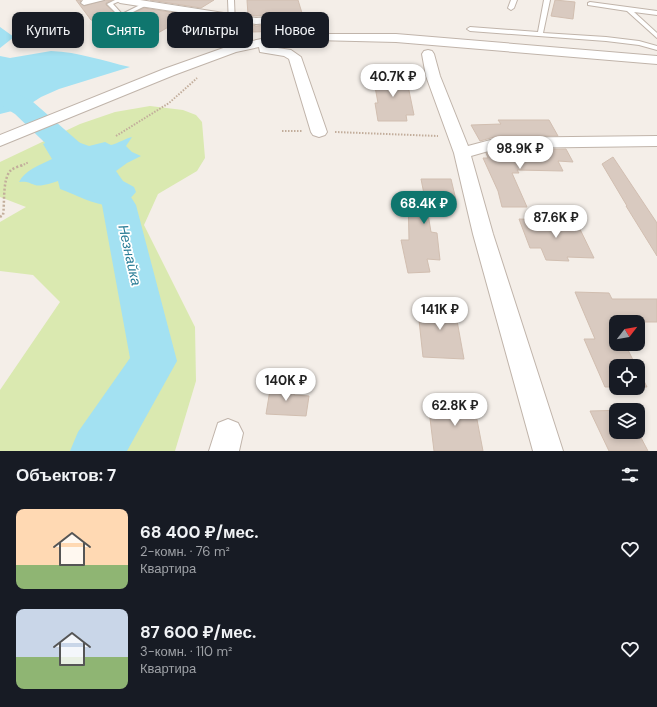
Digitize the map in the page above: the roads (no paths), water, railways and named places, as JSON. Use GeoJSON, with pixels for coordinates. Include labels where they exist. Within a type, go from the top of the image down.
{"type":"FeatureCollection","features":[{"type":"Feature","properties":{"kind":"street"},"geometry":{"type":"LineString","coordinates":[[120,0],[200,12]]}},
{"type":"Feature","properties":{"kind":"street"},"geometry":{"type":"LineString","coordinates":[[329,37],[396,38],[657,60]]}},
{"type":"Feature","properties":{"kind":"street"},"geometry":{"type":"LineString","coordinates":[[0,141],[169,72],[233,49],[261,43]]}},
{"type":"Feature","properties":{"kind":"street"},"geometry":{"type":"LineString","coordinates":[[264,48],[287,53],[295,57],[319,132]]}},
{"type":"Feature","properties":{"kind":"street"},"geometry":{"type":"LineString","coordinates":[[428,54],[433,76],[460,145],[483,234],[548,451]]}},
{"type":"Feature","properties":{"kind":"street"},"geometry":{"type":"LineString","coordinates":[[460,145],[498,143],[657,141]]}},
{"type":"Feature","properties":{"kind":"lane"},"geometry":{"type":"LineString","coordinates":[[86,0],[84,3],[101,0]]}},
{"type":"Feature","properties":{"kind":"lane"},"geometry":{"type":"LineString","coordinates":[[120,0],[110,4],[121,16],[146,4]]}},
{"type":"Feature","properties":{"kind":"lane"},"geometry":{"type":"LineString","coordinates":[[231,0],[232,12]]}},
{"type":"Feature","properties":{"kind":"lane"},"geometry":{"type":"LineString","coordinates":[[511,8],[514,0]]}},
{"type":"Feature","properties":{"kind":"lane"},"geometry":{"type":"LineString","coordinates":[[540,34],[547,0]]}},
{"type":"Feature","properties":{"kind":"lane"},"geometry":{"type":"LineString","coordinates":[[590,4],[657,13]]}},
{"type":"Feature","properties":{"kind":"lane"},"geometry":{"type":"LineString","coordinates":[[629,10],[657,36]]}},
{"type":"Feature","properties":{"kind":"lane"},"geometry":{"type":"LineString","coordinates":[[470,29],[639,43],[657,48]]}},
{"type":"Feature","properties":{"kind":"water"},"geometry":{"type":"Polygon","coordinates":[[[0,27],[12,36],[12,39],[0,48],[0,27]]]}},
{"type":"Feature","properties":{"kind":"water"},"geometry":{"type":"Polygon","coordinates":[[[51,51],[81,55],[130,67],[59,89],[41,97],[24,108],[0,114],[0,56],[10,58],[51,51]]]}},
{"type":"Feature","properties":{"kind":"water"},"geometry":{"type":"Polygon","coordinates":[[[58,137],[89,146],[105,142],[111,145],[132,137],[126,146],[132,152],[141,156],[127,163],[116,171],[123,181],[134,187],[136,192],[127,201],[111,205],[93,202],[60,189],[58,181],[40,186],[19,182],[29,171],[52,159],[43,144],[58,137]]]}},
{"type":"Feature","properties":{"kind":"waterway","name":"Незнайка"},"geometry":{"type":"LineString","coordinates":[[0,95],[24,108],[106,183],[119,205],[154,361],[97,451]]}}]}
